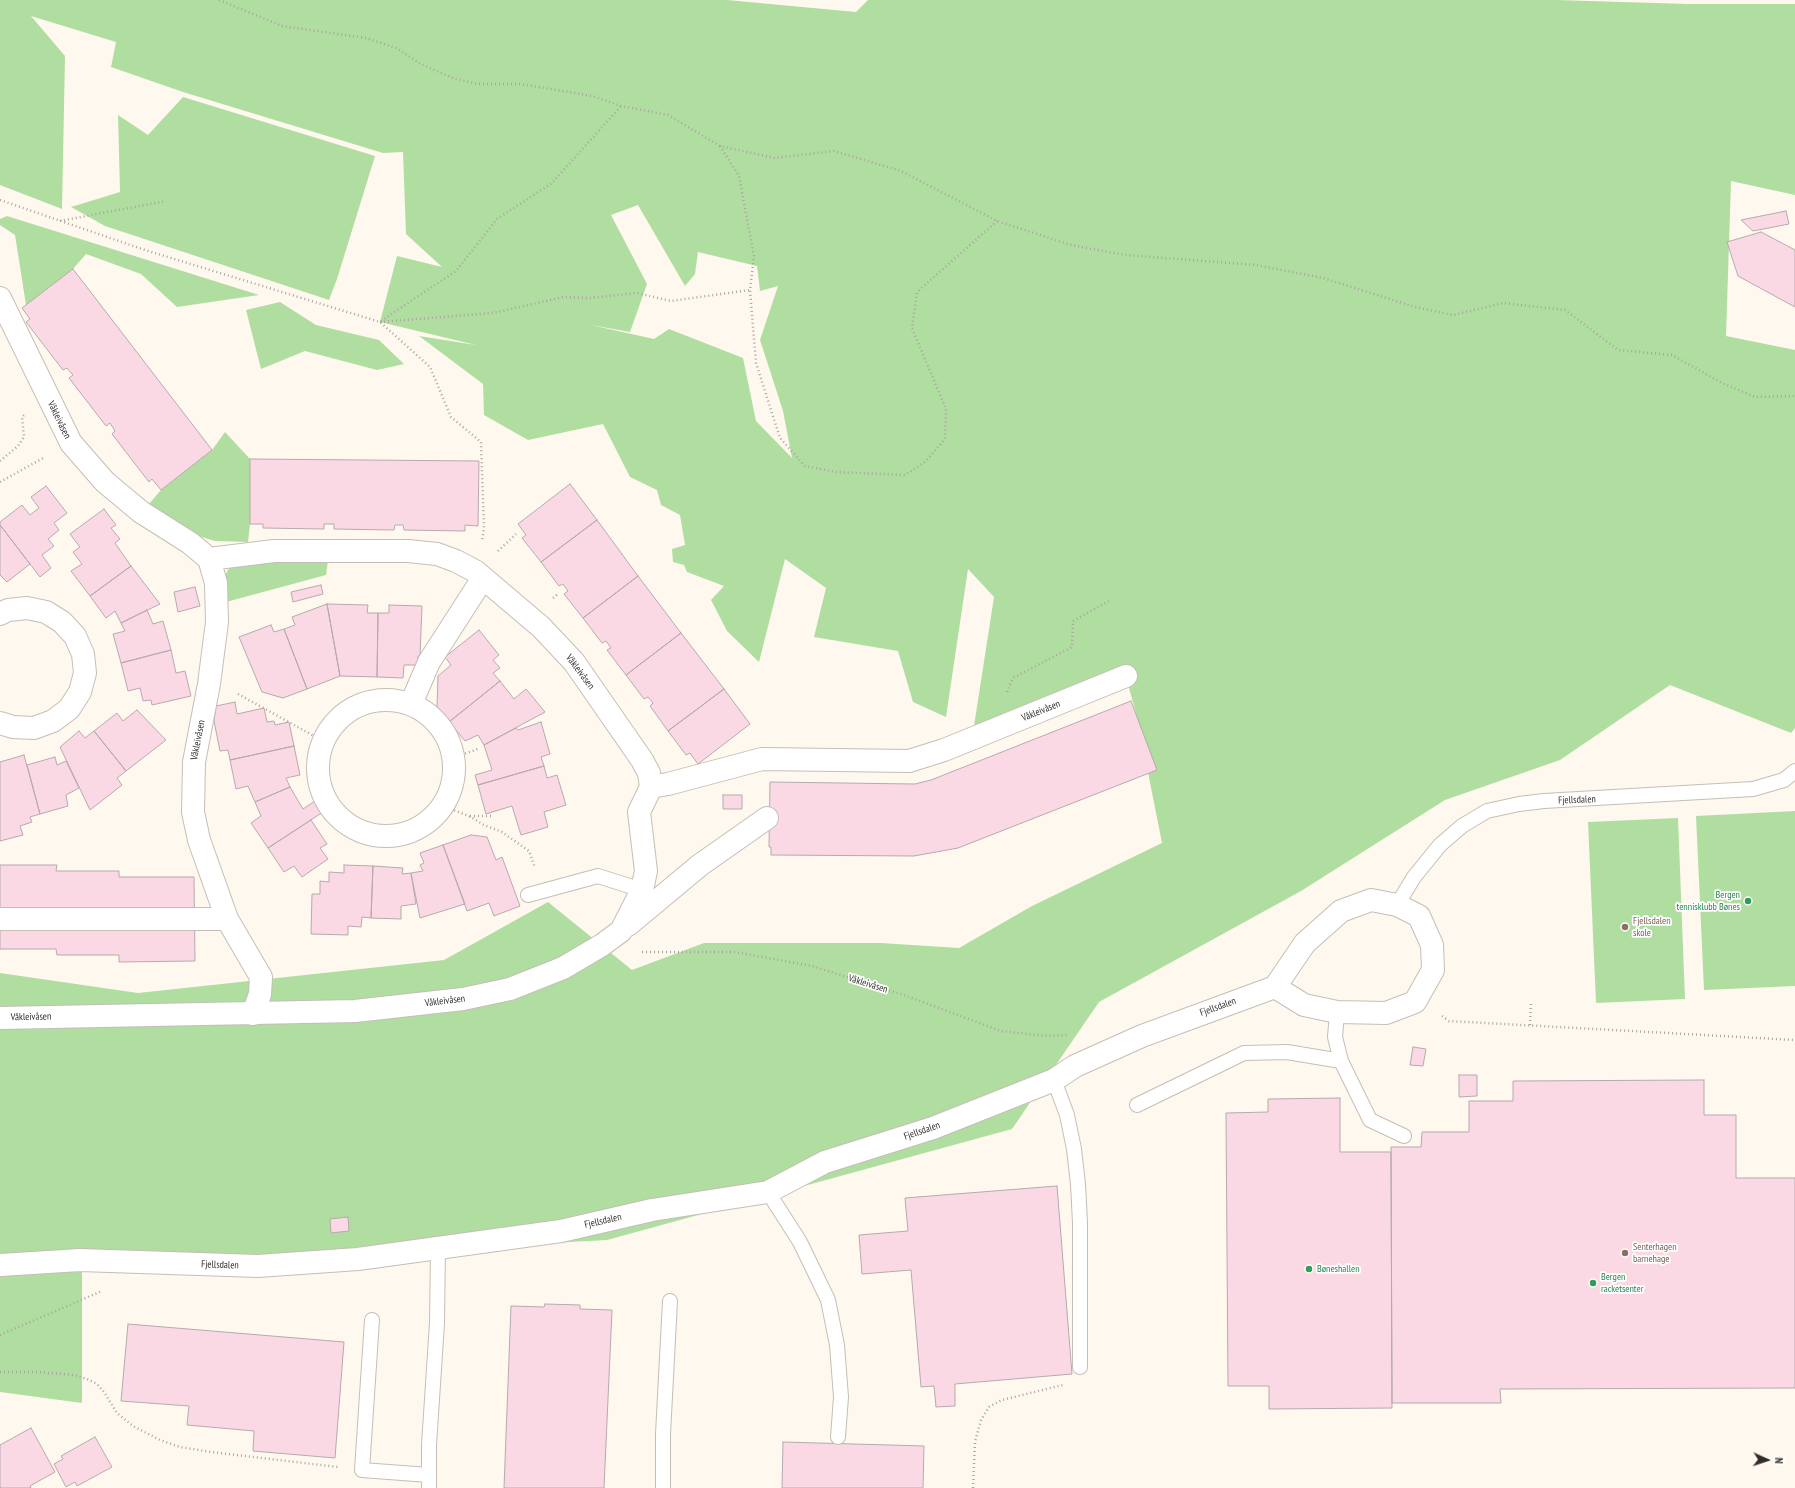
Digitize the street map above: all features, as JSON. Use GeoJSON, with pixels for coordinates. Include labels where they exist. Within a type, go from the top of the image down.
{"type":"FeatureCollection","features":[{"type":"Feature","properties":{"kind":"street","name":"Våkleivåsen"},"geometry":{"type":"LineString","coordinates":[[0,298],[71,443],[105,482],[141,512],[190,543],[209,559],[216,583],[217,622],[210,678],[194,762],[193,812],[199,840],[227,919],[261,977],[260,994],[253,1014]]}},
{"type":"Feature","properties":{"kind":"street","name":"Våkleivåsen"},"geometry":{"type":"LineString","coordinates":[[209,559],[274,551],[408,551],[437,554],[456,561],[479,574],[541,627],[574,662],[642,760],[649,773],[651,787],[639,812],[646,871],[642,890],[621,931]]}},
{"type":"Feature","properties":{"kind":"street"},"geometry":{"type":"LineString","coordinates":[[411,704],[429,662],[479,574]]}},
{"type":"Feature","properties":{"kind":"street"},"geometry":{"type":"LineString","coordinates":[[0,614],[8,610],[27,608],[46,612],[62,622],[75,636],[83,654],[85,673],[80,692],[69,709],[53,722],[34,728],[13,728],[0,723]]}},
{"type":"Feature","properties":{"kind":"street","name":"Våkleivåsen"},"geometry":{"type":"LineString","coordinates":[[651,787],[668,784],[762,759],[909,761],[944,750],[1126,676]]}},
{"type":"Feature","properties":{"kind":"street"},"geometry":{"type":"LineString","coordinates":[[377,700],[388,700],[411,704],[426,713],[439,726],[449,741],[454,758],[454,775],[450,792],[442,806],[427,823],[408,833],[385,837],[363,833],[344,822],[329,806],[320,785],[318,763],[323,741],[332,726],[345,714],[360,705],[377,700]]}},
{"type":"Feature","properties":{"kind":"street","name":"Våkleivåsen"},"geometry":{"type":"LineString","coordinates":[[0,1018],[355,1011],[463,999],[510,989],[563,968],[602,945],[700,865],[767,818]]}},
{"type":"Feature","properties":{"kind":"street"},"geometry":{"type":"LineString","coordinates":[[1372,900],[1397,905],[1419,916],[1432,945],[1433,970],[1415,1002],[1386,1013],[1337,1012],[1304,1005],[1275,986],[1305,943],[1341,911],[1372,900]]}},
{"type":"Feature","properties":{"kind":"street"},"geometry":{"type":"LineString","coordinates":[[0,919],[227,919]]}},
{"type":"Feature","properties":{"kind":"street","name":"Fjellsdalen"},"geometry":{"type":"LineString","coordinates":[[0,1265],[80,1260],[258,1266],[358,1259],[561,1231],[652,1210],[768,1192],[825,1162],[933,1128],[1054,1080],[1075,1066],[1142,1036],[1275,986]]}},
{"type":"Feature","properties":{"kind":"lane","name":"Fjellsdalen"},"geometry":{"type":"LineString","coordinates":[[1397,905],[1414,876],[1440,845],[1462,826],[1487,811],[1519,804],[1544,801],[1753,789],[1784,780],[1795,772]]}},
{"type":"Feature","properties":{"kind":"lane"},"geometry":{"type":"LineString","coordinates":[[528,895],[598,876],[642,890]]}},
{"type":"Feature","properties":{"kind":"lane"},"geometry":{"type":"LineString","coordinates":[[1337,1012],[1335,1037],[1341,1061],[1370,1120],[1404,1136]]}},
{"type":"Feature","properties":{"kind":"lane"},"geometry":{"type":"LineString","coordinates":[[1137,1105],[1244,1053],[1287,1052],[1341,1061]]}},
{"type":"Feature","properties":{"kind":"lane"},"geometry":{"type":"LineString","coordinates":[[1054,1080],[1067,1115],[1074,1149],[1078,1184],[1080,1223],[1080,1367]]}},
{"type":"Feature","properties":{"kind":"lane"},"geometry":{"type":"LineString","coordinates":[[768,1192],[800,1242],[828,1300],[836,1346],[841,1397],[838,1437]]}},
{"type":"Feature","properties":{"kind":"lane"},"geometry":{"type":"LineString","coordinates":[[372,1320],[362,1470],[429,1482],[429,1445],[438,1323],[438,1249]]}},
{"type":"Feature","properties":{"kind":"lane"},"geometry":{"type":"LineString","coordinates":[[662,1488],[663,1434],[670,1301]]}},
{"type":"Feature","properties":{"kind":"path"},"geometry":{"type":"LineString","coordinates":[[219,0],[282,26],[366,38],[396,48],[421,64],[453,78],[478,84],[520,84],[581,94],[596,97],[621,106],[668,115],[720,146],[775,158],[834,151],[901,171],[997,221],[1070,245],[1125,255],[1256,265],[1324,278],[1415,307],[1453,316],[1503,303],[1565,310],[1618,350],[1672,354],[1722,383],[1755,397],[1795,396]]}},
{"type":"Feature","properties":{"kind":"path"},"geometry":{"type":"LineString","coordinates":[[380,322],[456,271],[496,219],[552,183],[621,106]]}},
{"type":"Feature","properties":{"kind":"path"},"geometry":{"type":"LineString","coordinates":[[720,146],[740,176],[754,256],[750,290],[756,364],[780,438],[805,466],[836,472],[905,475],[925,462],[945,439],[946,408],[912,328],[917,292],[997,221]]}},
{"type":"Feature","properties":{"kind":"path"},"geometry":{"type":"LineString","coordinates":[[0,200],[144,250],[380,322],[493,314],[564,297],[590,298],[637,293],[671,301],[750,290]]}},
{"type":"Feature","properties":{"kind":"path"},"geometry":{"type":"LineString","coordinates":[[60,221],[166,201]]}},
{"type":"Feature","properties":{"kind":"path"},"geometry":{"type":"LineString","coordinates":[[380,322],[430,367],[451,417],[481,442],[484,528],[479,574]]}},
{"type":"Feature","properties":{"kind":"path"},"geometry":{"type":"LineString","coordinates":[[0,461],[18,446],[24,437],[22,417],[46,392]]}},
{"type":"Feature","properties":{"kind":"path"},"geometry":{"type":"LineString","coordinates":[[0,482],[71,443]]}},
{"type":"Feature","properties":{"kind":"path"},"geometry":{"type":"LineString","coordinates":[[991,731],[1013,678],[1072,647],[1074,621],[1109,601]]}},
{"type":"Feature","properties":{"kind":"path"},"geometry":{"type":"LineString","coordinates":[[210,678],[323,741]]}},
{"type":"Feature","properties":{"kind":"path"},"geometry":{"type":"LineString","coordinates":[[454,758],[480,748]]}},
{"type":"Feature","properties":{"kind":"path"},"geometry":{"type":"LineString","coordinates":[[442,806],[469,816],[484,825],[502,832],[529,851],[544,890]]}},
{"type":"Feature","properties":{"kind":"path"},"geometry":{"type":"LineString","coordinates":[[469,816],[491,816]]}},
{"type":"Feature","properties":{"kind":"path","name":"Våkleivåsen"},"geometry":{"type":"LineString","coordinates":[[621,931],[642,952],[735,952],[804,965],[901,994],[1001,1031],[1047,1036],[1070,1035]]}},
{"type":"Feature","properties":{"kind":"path"},"geometry":{"type":"LineString","coordinates":[[1415,1002],[1449,1021],[1795,1040]]}},
{"type":"Feature","properties":{"kind":"path"},"geometry":{"type":"LineString","coordinates":[[1530,1025],[1531,1003]]}},
{"type":"Feature","properties":{"kind":"path"},"geometry":{"type":"LineString","coordinates":[[0,1334],[99,1293],[105,1288]]}},
{"type":"Feature","properties":{"kind":"path"},"geometry":{"type":"LineString","coordinates":[[973,1488],[975,1442],[980,1420],[989,1407],[1002,1400],[1077,1381],[1080,1367]]}},
{"type":"Feature","properties":{"kind":"path"},"geometry":{"type":"LineString","coordinates":[[0,1372],[38,1372],[74,1375],[86,1379],[97,1384],[104,1392],[117,1413],[133,1426],[160,1440],[180,1446],[211,1452],[362,1470]]}},
{"type":"Feature","properties":{"kind":"green space"},"geometry":{"type":"Polygon","coordinates":[[[0,0],[727,0],[856,12],[868,0],[1556,0],[1688,4],[1795,4],[1795,195],[1731,181],[1726,336],[1795,350],[1795,728],[1791,733],[1670,685],[1560,760],[1445,800],[1301,891],[1099,1002],[1012,1129],[607,1240],[82,1268],[82,1403],[0,1392],[0,973],[138,993],[444,960],[548,902],[632,970],[704,943],[881,943],[959,948],[1032,906],[1162,843],[1137,717],[1126,677],[972,739],[994,597],[968,569],[946,717],[913,702],[898,651],[814,637],[826,588],[785,559],[759,662],[727,631],[711,600],[724,586],[687,572],[684,565],[673,562],[672,549],[685,545],[680,515],[661,505],[657,490],[630,477],[603,424],[528,440],[484,415],[483,384],[419,336],[476,345],[380,322],[397,256],[442,267],[406,234],[403,152],[383,153],[183,92],[111,67],[116,42],[31,16],[65,56],[62,209],[0,185],[0,0]],[[638,205],[611,215],[647,284],[630,332],[591,325],[654,339],[669,329],[743,358],[756,421],[792,458],[783,411],[760,340],[778,286],[760,291],[757,266],[698,252],[695,274],[685,286],[638,205]]]}},
{"type":"Feature","properties":{"kind":"green space"},"geometry":{"type":"Polygon","coordinates":[[[183,97],[375,156],[337,279],[329,300],[105,226],[71,207],[120,192],[118,115],[148,135],[183,97]]]}},
{"type":"Feature","properties":{"kind":"green space"},"geometry":{"type":"Polygon","coordinates":[[[7,216],[259,295],[177,307],[141,274],[86,254],[73,269],[26,305],[15,235],[0,225],[0,219],[7,216]]]}},
{"type":"Feature","properties":{"kind":"green space"},"geometry":{"type":"Polygon","coordinates":[[[280,302],[316,325],[379,340],[404,364],[377,370],[305,351],[261,369],[246,310],[280,302]]]}},
{"type":"Feature","properties":{"kind":"green space"},"geometry":{"type":"Polygon","coordinates":[[[225,432],[250,459],[250,524],[248,542],[215,541],[185,532],[149,504],[161,490],[212,450],[225,432]]]}},
{"type":"Feature","properties":{"kind":"green space"},"geometry":{"type":"Polygon","coordinates":[[[251,559],[328,561],[326,575],[226,602],[225,575],[232,564],[251,559]]]}},
{"type":"Feature","properties":{"kind":"green space","name":"Bergen tennisklubb Bønes"},"geometry":{"type":"Polygon","coordinates":[[[1795,811],[1795,986],[1704,990],[1696,816],[1795,811]]]}},
{"type":"Feature","properties":{"kind":"green space"},"geometry":{"type":"Polygon","coordinates":[[[1678,818],[1685,999],[1596,1003],[1588,822],[1678,818]]]}},
{"type":"Feature","properties":{"kind":"building"},"geometry":{"type":"Polygon","coordinates":[[[1786,211],[1789,224],[1753,231],[1741,220],[1786,211]]]}},
{"type":"Feature","properties":{"kind":"building"},"geometry":{"type":"Polygon","coordinates":[[[1761,232],[1795,250],[1795,307],[1738,276],[1727,242],[1761,232]]]}},
{"type":"Feature","properties":{"kind":"building"},"geometry":{"type":"Polygon","coordinates":[[[73,269],[212,450],[161,490],[152,479],[149,482],[112,434],[115,431],[110,423],[106,426],[69,378],[73,375],[67,368],[63,370],[26,322],[30,319],[22,308],[73,269]]]}},
{"type":"Feature","properties":{"kind":"building"},"geometry":{"type":"Polygon","coordinates":[[[250,459],[479,461],[478,526],[465,525],[465,531],[404,530],[403,525],[395,525],[394,530],[334,529],[334,524],[324,524],[324,529],[263,528],[263,524],[250,524],[250,459]]]}},
{"type":"Feature","properties":{"kind":"building"},"geometry":{"type":"Polygon","coordinates":[[[570,484],[597,520],[541,562],[522,538],[526,535],[518,524],[570,484]]]}},
{"type":"Feature","properties":{"kind":"building"},"geometry":{"type":"Polygon","coordinates":[[[46,486],[67,513],[54,523],[59,530],[48,539],[54,546],[42,555],[51,568],[40,577],[0,525],[0,522],[22,505],[30,515],[39,508],[31,497],[46,486]]]}},
{"type":"Feature","properties":{"kind":"building"},"geometry":{"type":"Polygon","coordinates":[[[104,509],[116,525],[111,528],[120,539],[115,543],[131,566],[90,596],[71,571],[82,564],[73,552],[80,547],[70,534],[104,509]]]}},
{"type":"Feature","properties":{"kind":"building"},"geometry":{"type":"Polygon","coordinates":[[[597,520],[638,576],[583,618],[564,594],[568,591],[563,584],[559,586],[541,562],[597,520]]]}},
{"type":"Feature","properties":{"kind":"building"},"geometry":{"type":"Polygon","coordinates":[[[0,525],[30,564],[7,582],[0,575],[0,525]]]}},
{"type":"Feature","properties":{"kind":"building"},"geometry":{"type":"Polygon","coordinates":[[[131,566],[160,604],[121,623],[115,611],[106,618],[90,596],[131,566]]]}},
{"type":"Feature","properties":{"kind":"building"},"geometry":{"type":"Polygon","coordinates":[[[638,576],[681,633],[626,675],[607,650],[611,648],[606,641],[602,643],[583,618],[638,576]]]}},
{"type":"Feature","properties":{"kind":"building"},"geometry":{"type":"Polygon","coordinates":[[[321,585],[323,594],[293,602],[291,592],[321,585]]]}},
{"type":"Feature","properties":{"kind":"building"},"geometry":{"type":"Polygon","coordinates":[[[195,587],[200,606],[178,612],[174,592],[195,587]]]}},
{"type":"Feature","properties":{"kind":"building"},"geometry":{"type":"Polygon","coordinates":[[[327,604],[368,605],[367,613],[378,613],[377,677],[340,676],[327,604]]]}},
{"type":"Feature","properties":{"kind":"building"},"geometry":{"type":"Polygon","coordinates":[[[327,604],[340,676],[307,689],[284,629],[295,625],[292,617],[327,604]]]}},
{"type":"Feature","properties":{"kind":"building"},"geometry":{"type":"Polygon","coordinates":[[[389,605],[422,606],[420,656],[418,656],[417,665],[404,665],[403,678],[377,677],[378,613],[389,613],[389,605]]]}},
{"type":"Feature","properties":{"kind":"building"},"geometry":{"type":"Polygon","coordinates":[[[147,610],[153,624],[163,621],[171,650],[121,663],[113,634],[125,631],[121,623],[147,610]]]}},
{"type":"Feature","properties":{"kind":"building"},"geometry":{"type":"Polygon","coordinates":[[[271,625],[274,632],[284,629],[307,689],[283,698],[262,692],[239,637],[271,625]]]}},
{"type":"Feature","properties":{"kind":"building"},"geometry":{"type":"Polygon","coordinates":[[[479,630],[499,655],[493,660],[500,668],[493,673],[500,681],[449,722],[437,707],[438,676],[451,665],[445,657],[479,630]]]}},
{"type":"Feature","properties":{"kind":"building"},"geometry":{"type":"Polygon","coordinates":[[[681,633],[724,689],[668,731],[650,706],[653,703],[648,697],[644,699],[626,675],[681,633]]]}},
{"type":"Feature","properties":{"kind":"building"},"geometry":{"type":"Polygon","coordinates":[[[171,650],[176,673],[185,671],[191,696],[152,705],[151,700],[143,701],[140,688],[128,691],[121,663],[171,650]]]}},
{"type":"Feature","properties":{"kind":"building"},"geometry":{"type":"Polygon","coordinates":[[[500,681],[514,699],[526,689],[545,712],[484,745],[478,735],[465,741],[449,722],[500,681]]]}},
{"type":"Feature","properties":{"kind":"building"},"geometry":{"type":"Polygon","coordinates":[[[724,689],[750,724],[698,764],[690,753],[686,755],[668,731],[724,689]]]}},
{"type":"Feature","properties":{"kind":"building"},"geometry":{"type":"Polygon","coordinates":[[[1131,701],[1157,770],[958,848],[914,856],[771,855],[771,847],[769,847],[770,782],[915,784],[931,780],[1131,701]]]}},
{"type":"Feature","properties":{"kind":"building"},"geometry":{"type":"Polygon","coordinates":[[[235,702],[237,714],[264,708],[267,722],[274,721],[275,725],[289,722],[294,746],[230,760],[228,750],[220,751],[214,721],[216,706],[235,702]]]}},
{"type":"Feature","properties":{"kind":"building"},"geometry":{"type":"Polygon","coordinates":[[[137,710],[166,740],[126,771],[94,731],[117,713],[123,721],[137,710]]]}},
{"type":"Feature","properties":{"kind":"building"},"geometry":{"type":"Polygon","coordinates":[[[541,722],[550,754],[541,757],[544,766],[478,785],[475,775],[492,770],[484,745],[516,728],[518,730],[541,722]]]}},
{"type":"Feature","properties":{"kind":"building"},"geometry":{"type":"Polygon","coordinates":[[[79,731],[85,738],[94,731],[126,771],[117,778],[122,785],[90,810],[60,747],[79,731]]]}},
{"type":"Feature","properties":{"kind":"building"},"geometry":{"type":"Polygon","coordinates":[[[294,746],[300,775],[286,778],[290,787],[255,802],[248,786],[236,789],[230,760],[294,746]]]}},
{"type":"Feature","properties":{"kind":"building"},"geometry":{"type":"Polygon","coordinates":[[[24,755],[40,814],[30,817],[32,822],[20,826],[23,835],[0,841],[0,762],[24,755]]]}},
{"type":"Feature","properties":{"kind":"building"},"geometry":{"type":"Polygon","coordinates":[[[55,757],[57,765],[66,761],[79,788],[66,795],[68,806],[40,814],[27,765],[55,757]]]}},
{"type":"Feature","properties":{"kind":"building"},"geometry":{"type":"Polygon","coordinates":[[[544,766],[547,778],[557,775],[566,805],[544,812],[548,827],[521,835],[512,806],[486,814],[478,785],[544,766]]]}},
{"type":"Feature","properties":{"kind":"building"},"geometry":{"type":"Polygon","coordinates":[[[290,787],[303,809],[315,801],[323,812],[268,848],[251,823],[261,816],[255,802],[290,787]]]}},
{"type":"Feature","properties":{"kind":"building"},"geometry":{"type":"Polygon","coordinates":[[[723,795],[742,795],[742,809],[723,809],[723,795]]]}},
{"type":"Feature","properties":{"kind":"building"},"geometry":{"type":"Polygon","coordinates":[[[311,820],[327,844],[320,848],[328,859],[302,877],[294,866],[284,872],[268,848],[311,820]]]}},
{"type":"Feature","properties":{"kind":"building"},"geometry":{"type":"Polygon","coordinates":[[[471,835],[487,837],[496,860],[502,857],[520,906],[494,916],[489,903],[467,911],[443,845],[471,835]]]}},
{"type":"Feature","properties":{"kind":"building"},"geometry":{"type":"Polygon","coordinates":[[[443,845],[465,904],[420,918],[411,873],[423,871],[420,865],[424,863],[420,853],[443,845]]]}},
{"type":"Feature","properties":{"kind":"building"},"geometry":{"type":"Polygon","coordinates":[[[0,865],[57,865],[56,871],[119,871],[119,877],[194,877],[195,961],[119,962],[119,955],[57,955],[56,949],[0,949],[0,865]]]}},
{"type":"Feature","properties":{"kind":"building"},"geometry":{"type":"Polygon","coordinates":[[[344,865],[373,866],[371,918],[362,917],[361,927],[348,926],[348,935],[311,934],[312,894],[320,894],[320,881],[329,882],[329,872],[344,873],[344,865]]]}},
{"type":"Feature","properties":{"kind":"building"},"geometry":{"type":"Polygon","coordinates":[[[373,866],[403,868],[402,874],[411,873],[416,904],[401,906],[401,919],[371,918],[373,866]]]}},
{"type":"Feature","properties":{"kind":"building"},"geometry":{"type":"Polygon","coordinates":[[[1413,1047],[1426,1049],[1423,1066],[1410,1065],[1413,1047]]]}},
{"type":"Feature","properties":{"kind":"building"},"geometry":{"type":"Polygon","coordinates":[[[1459,1075],[1477,1075],[1477,1096],[1459,1097],[1459,1075]]]}},
{"type":"Feature","properties":{"kind":"building","name":"Bergen racketsenter"},"geometry":{"type":"Polygon","coordinates":[[[1704,1080],[1704,1115],[1736,1115],[1736,1178],[1795,1178],[1795,1388],[1500,1389],[1501,1403],[1392,1403],[1391,1147],[1421,1147],[1422,1132],[1469,1132],[1469,1101],[1513,1101],[1513,1081],[1704,1080]]]}},
{"type":"Feature","properties":{"kind":"building","name":"Bøneshallen"},"geometry":{"type":"Polygon","coordinates":[[[1340,1098],[1340,1152],[1391,1152],[1392,1408],[1269,1409],[1269,1386],[1228,1386],[1226,1113],[1268,1112],[1268,1099],[1340,1098]]]}},
{"type":"Feature","properties":{"kind":"building"},"geometry":{"type":"Polygon","coordinates":[[[1057,1186],[1072,1374],[955,1384],[955,1406],[936,1407],[934,1386],[921,1387],[911,1270],[862,1274],[859,1235],[908,1231],[905,1198],[1057,1186]]]}},
{"type":"Feature","properties":{"kind":"building"},"geometry":{"type":"Polygon","coordinates":[[[348,1217],[349,1231],[331,1233],[330,1219],[348,1217]]]}},
{"type":"Feature","properties":{"kind":"building"},"geometry":{"type":"Polygon","coordinates":[[[545,1304],[580,1305],[580,1309],[612,1310],[604,1488],[504,1488],[511,1306],[544,1307],[545,1304]]]}},
{"type":"Feature","properties":{"kind":"building"},"geometry":{"type":"Polygon","coordinates":[[[128,1324],[344,1342],[335,1458],[253,1451],[254,1431],[187,1425],[189,1406],[121,1401],[128,1324]]]}},
{"type":"Feature","properties":{"kind":"building"},"geometry":{"type":"Polygon","coordinates":[[[31,1428],[55,1472],[30,1486],[31,1488],[0,1488],[0,1445],[31,1428]]]}},
{"type":"Feature","properties":{"kind":"building"},"geometry":{"type":"Polygon","coordinates":[[[95,1437],[112,1467],[77,1486],[75,1482],[66,1487],[54,1464],[63,1459],[61,1456],[95,1437]]]}},
{"type":"Feature","properties":{"kind":"building"},"geometry":{"type":"Polygon","coordinates":[[[783,1442],[924,1446],[923,1488],[782,1488],[783,1442]]]}},
{"type":"Feature","properties":{"kind":"place","name":"Bergen tennisklubb Bønes"},"geometry":{"type":"Point","coordinates":[1748,901]}},
{"type":"Feature","properties":{"kind":"place","name":"Fjellsdalen skole"},"geometry":{"type":"Point","coordinates":[1625,927]}},
{"type":"Feature","properties":{"kind":"place","name":"Senterhagen barnehage"},"geometry":{"type":"Point","coordinates":[1625,1253]}},
{"type":"Feature","properties":{"kind":"place","name":"Bøneshallen"},"geometry":{"type":"Point","coordinates":[1309,1269]}},
{"type":"Feature","properties":{"kind":"place","name":"Bergen racketsenter"},"geometry":{"type":"Point","coordinates":[1593,1283]}}]}
